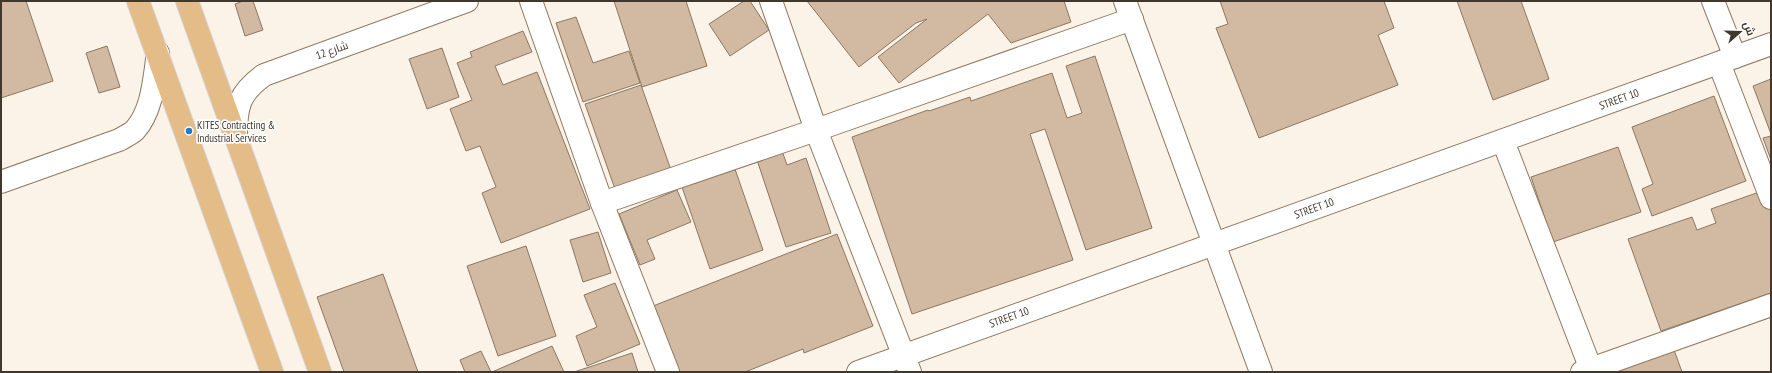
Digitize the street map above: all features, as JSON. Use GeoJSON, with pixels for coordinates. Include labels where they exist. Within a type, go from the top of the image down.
{"type":"FeatureCollection","features":[{"type":"Feature","properties":{"kind":"main road"},"geometry":{"type":"LineString","coordinates":[[138,1],[272,372]]}},
{"type":"Feature","properties":{"kind":"main road"},"geometry":{"type":"LineString","coordinates":[[186,1],[320,372]]}},
{"type":"Feature","properties":{"kind":"street","name":"شارع 12"},"geometry":{"type":"LineString","coordinates":[[236,136],[236,112],[243,96],[251,85],[264,75],[467,1]]}},
{"type":"Feature","properties":{"kind":"street"},"geometry":{"type":"LineString","coordinates":[[531,1],[602,203],[668,372]]}},
{"type":"Feature","properties":{"kind":"street"},"geometry":{"type":"LineString","coordinates":[[771,1],[816,130],[907,363]]}},
{"type":"Feature","properties":{"kind":"street"},"geometry":{"type":"LineString","coordinates":[[1713,1],[1727,60],[1771,198]]}},
{"type":"Feature","properties":{"kind":"street"},"geometry":{"type":"LineString","coordinates":[[602,203],[816,130],[1128,10],[1261,372]]}},
{"type":"Feature","properties":{"kind":"street","name":"STREET 10"},"geometry":{"type":"LineString","coordinates":[[858,372],[907,363],[1215,244],[1771,44]]}},
{"type":"Feature","properties":{"kind":"street"},"geometry":{"type":"LineString","coordinates":[[1,182],[119,140],[134,130],[144,116],[150,101],[158,53]]}},
{"type":"Feature","properties":{"kind":"street"},"geometry":{"type":"LineString","coordinates":[[1503,141],[1588,371],[1771,305]]}},
{"type":"Feature","properties":{"kind":"building"},"geometry":{"type":"Polygon","coordinates":[[[1,1],[26,1],[53,81],[1,98],[1,1]]]}},
{"type":"Feature","properties":{"kind":"building"},"geometry":{"type":"Polygon","coordinates":[[[243,1],[253,1],[263,30],[245,36],[235,4],[243,1]]]}},
{"type":"Feature","properties":{"kind":"building"},"geometry":{"type":"Polygon","coordinates":[[[614,1],[686,1],[707,66],[642,87],[614,1]]]}},
{"type":"Feature","properties":{"kind":"building"},"geometry":{"type":"Polygon","coordinates":[[[744,1],[750,1],[769,30],[730,56],[709,24],[744,1]]]}},
{"type":"Feature","properties":{"kind":"building"},"geometry":{"type":"Polygon","coordinates":[[[807,1],[1064,1],[1071,22],[1011,43],[988,14],[899,83],[878,57],[927,19],[916,23],[859,67],[807,1]]]}},
{"type":"Feature","properties":{"kind":"building"},"geometry":{"type":"Polygon","coordinates":[[[1220,1],[1384,1],[1394,28],[1378,35],[1398,85],[1259,138],[1216,28],[1228,24],[1220,1]]]}},
{"type":"Feature","properties":{"kind":"building"},"geometry":{"type":"Polygon","coordinates":[[[1457,1],[1521,1],[1549,79],[1493,100],[1457,1]]]}},
{"type":"Feature","properties":{"kind":"building"},"geometry":{"type":"Polygon","coordinates":[[[576,17],[593,63],[629,51],[640,83],[583,102],[556,23],[576,17]]]}},
{"type":"Feature","properties":{"kind":"building"},"geometry":{"type":"Polygon","coordinates":[[[523,31],[532,52],[495,66],[503,85],[537,72],[590,209],[501,243],[482,193],[496,187],[480,146],[466,151],[450,109],[472,100],[457,63],[472,57],[470,52],[523,31]]]}},
{"type":"Feature","properties":{"kind":"building"},"geometry":{"type":"Polygon","coordinates":[[[107,46],[120,87],[99,93],[86,53],[107,46]]]}},
{"type":"Feature","properties":{"kind":"building"},"geometry":{"type":"Polygon","coordinates":[[[442,48],[459,97],[427,109],[409,59],[442,48]]]}},
{"type":"Feature","properties":{"kind":"building"},"geometry":{"type":"Polygon","coordinates":[[[1095,56],[1152,228],[1086,250],[1045,129],[1030,134],[1073,260],[912,314],[852,137],[928,110],[929,111],[970,97],[971,101],[1052,73],[1067,118],[1082,113],[1066,66],[1095,56]]]}},
{"type":"Feature","properties":{"kind":"building"},"geometry":{"type":"Polygon","coordinates":[[[1771,79],[1771,134],[1753,86],[1771,79]]]}},
{"type":"Feature","properties":{"kind":"building"},"geometry":{"type":"Polygon","coordinates":[[[641,85],[671,170],[615,189],[585,104],[641,85]]]}},
{"type":"Feature","properties":{"kind":"building"},"geometry":{"type":"Polygon","coordinates":[[[1714,96],[1746,181],[1652,216],[1642,189],[1653,184],[1632,127],[1714,96]]]}},
{"type":"Feature","properties":{"kind":"building"},"geometry":{"type":"Polygon","coordinates":[[[1771,136],[1771,160],[1763,138],[1771,136]]]}},
{"type":"Feature","properties":{"kind":"building"},"geometry":{"type":"Polygon","coordinates":[[[1618,147],[1641,212],[1553,242],[1531,177],[1618,147]]]}},
{"type":"Feature","properties":{"kind":"building"},"geometry":{"type":"Polygon","coordinates":[[[781,148],[787,165],[806,158],[831,233],[786,247],[756,157],[781,148]]]}},
{"type":"Feature","properties":{"kind":"building"},"geometry":{"type":"Polygon","coordinates":[[[735,169],[763,250],[710,269],[682,187],[735,169]]]}},
{"type":"Feature","properties":{"kind":"building"},"geometry":{"type":"Polygon","coordinates":[[[677,190],[691,222],[647,240],[655,259],[640,265],[619,214],[677,190]]]}},
{"type":"Feature","properties":{"kind":"building"},"geometry":{"type":"Polygon","coordinates":[[[1765,190],[1771,209],[1771,293],[1661,331],[1628,239],[1692,217],[1697,230],[1716,223],[1711,209],[1765,190]]]}},
{"type":"Feature","properties":{"kind":"building"},"geometry":{"type":"Polygon","coordinates":[[[598,232],[611,273],[583,282],[570,240],[598,232]]]}},
{"type":"Feature","properties":{"kind":"building"},"geometry":{"type":"Polygon","coordinates":[[[837,234],[873,326],[804,353],[803,349],[745,372],[678,372],[653,306],[837,234]]]}},
{"type":"Feature","properties":{"kind":"building"},"geometry":{"type":"Polygon","coordinates":[[[526,246],[556,336],[498,356],[467,266],[526,246]]]}},
{"type":"Feature","properties":{"kind":"building"},"geometry":{"type":"Polygon","coordinates":[[[383,274],[418,372],[344,372],[317,297],[383,274]]]}},
{"type":"Feature","properties":{"kind":"building"},"geometry":{"type":"Polygon","coordinates":[[[615,283],[640,344],[587,366],[576,336],[597,327],[584,295],[615,283]]]}},
{"type":"Feature","properties":{"kind":"building"},"geometry":{"type":"Polygon","coordinates":[[[552,346],[564,372],[492,372],[552,346]]]}},
{"type":"Feature","properties":{"kind":"building"},"geometry":{"type":"Polygon","coordinates":[[[1673,347],[1682,372],[1606,372],[1673,347]]]}},
{"type":"Feature","properties":{"kind":"building"},"geometry":{"type":"Polygon","coordinates":[[[481,351],[491,372],[465,372],[460,360],[481,351]]]}},
{"type":"Feature","properties":{"kind":"building"},"geometry":{"type":"Polygon","coordinates":[[[632,353],[638,372],[574,372],[632,353]]]}},
{"type":"Feature","properties":{"kind":"place","name":"KITES Contracting & Industrial Services"},"geometry":{"type":"Point","coordinates":[189,131]}}]}
